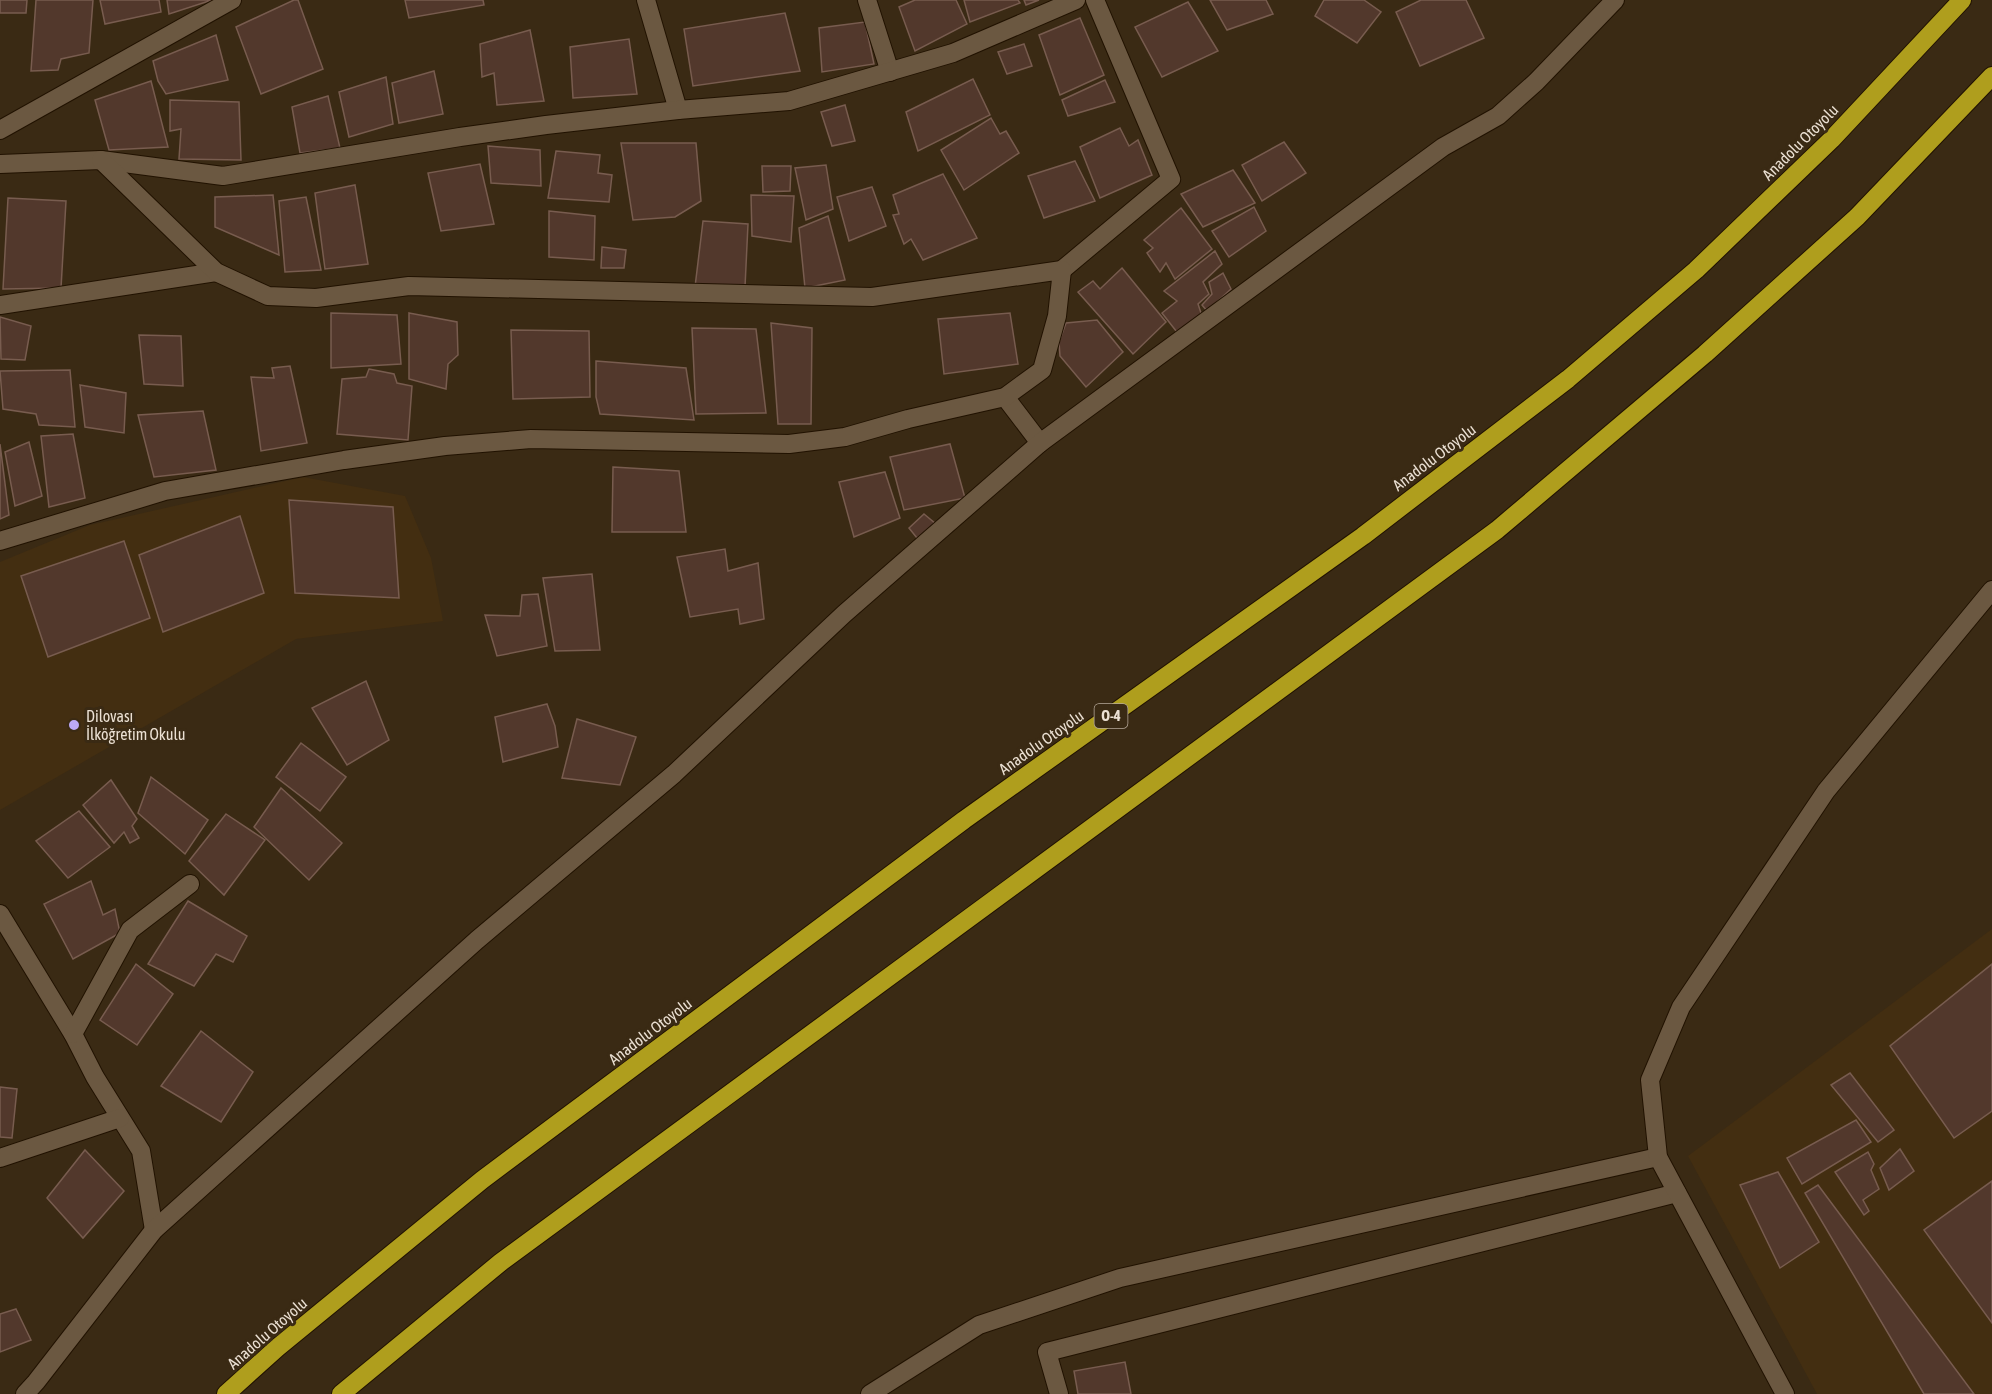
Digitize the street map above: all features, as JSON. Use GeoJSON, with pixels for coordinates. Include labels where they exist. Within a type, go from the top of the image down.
{"type":"FeatureCollection","features":[{"type":"Feature","properties":{"kind":"highway","name":"Anadolu Otoyolu"},"geometry":{"type":"LineString","coordinates":[[226,1394],[277,1348],[482,1180],[964,820],[1364,536],[1568,379],[1696,270],[1824,147],[1962,0]]}},
{"type":"Feature","properties":{"kind":"highway"},"geometry":{"type":"LineString","coordinates":[[341,1394],[501,1262],[1497,530],[1705,354],[1857,217],[1992,76]]}},
{"type":"Feature","properties":{"kind":"street"},"geometry":{"type":"LineString","coordinates":[[0,130],[232,0]]}},
{"type":"Feature","properties":{"kind":"street"},"geometry":{"type":"LineString","coordinates":[[646,0],[678,110]]}},
{"type":"Feature","properties":{"kind":"street"},"geometry":{"type":"LineString","coordinates":[[867,0],[890,72]]}},
{"type":"Feature","properties":{"kind":"street"},"geometry":{"type":"LineString","coordinates":[[0,164],[101,160],[223,176],[460,136],[546,124],[789,101],[953,53],[1076,0]]}},
{"type":"Feature","properties":{"kind":"street"},"geometry":{"type":"LineString","coordinates":[[101,160],[216,272],[268,296],[316,298],[409,286],[872,297],[1062,270],[1171,179],[1095,0]]}},
{"type":"Feature","properties":{"kind":"street"},"geometry":{"type":"LineString","coordinates":[[25,1394],[154,1230],[477,940],[674,774],[844,614],[1040,443],[1443,147],[1498,116],[1536,82],[1615,0]]}},
{"type":"Feature","properties":{"kind":"street"},"geometry":{"type":"LineString","coordinates":[[0,541],[165,492],[344,460],[445,446],[531,439],[789,444],[845,436],[908,418],[1005,397],[1042,370],[1057,316],[1062,270]]}},
{"type":"Feature","properties":{"kind":"street"},"geometry":{"type":"LineString","coordinates":[[0,305],[216,272]]}},
{"type":"Feature","properties":{"kind":"street"},"geometry":{"type":"LineString","coordinates":[[1005,397],[1040,443]]}},
{"type":"Feature","properties":{"kind":"street"},"geometry":{"type":"LineString","coordinates":[[1785,1394],[1658,1157],[1650,1080],[1681,1007],[1826,791],[1992,591]]}},
{"type":"Feature","properties":{"kind":"street"},"geometry":{"type":"LineString","coordinates":[[73,1034],[130,930],[190,884]]}},
{"type":"Feature","properties":{"kind":"street"},"geometry":{"type":"LineString","coordinates":[[0,914],[141,1151],[154,1230]]}},
{"type":"Feature","properties":{"kind":"street"},"geometry":{"type":"LineString","coordinates":[[0,1158],[120,1118]]}},
{"type":"Feature","properties":{"kind":"street"},"geometry":{"type":"LineString","coordinates":[[870,1394],[979,1325],[1120,1278],[1658,1157]]}},
{"type":"Feature","properties":{"kind":"street"},"geometry":{"type":"LineString","coordinates":[[1059,1394],[1047,1352],[1677,1193]]}},
{"type":"Feature","properties":{"kind":"shaded area","name":"Dilovası İlköğretim Okulu"},"geometry":{"type":"Polygon","coordinates":[[[303,477],[405,496],[431,558],[443,621],[296,639],[0,810],[0,562],[90,525],[303,477]]]}},
{"type":"Feature","properties":{"kind":"shaded area"},"geometry":{"type":"Polygon","coordinates":[[[1992,929],[1992,1394],[1817,1394],[1688,1156],[1992,929]]]}},
{"type":"Feature","properties":{"kind":"building"},"geometry":{"type":"Polygon","coordinates":[[[0,0],[27,0],[26,13],[0,13],[0,0]]]}},
{"type":"Feature","properties":{"kind":"building"},"geometry":{"type":"Polygon","coordinates":[[[36,0],[93,0],[89,53],[61,59],[58,70],[31,71],[36,0]]]}},
{"type":"Feature","properties":{"kind":"building"},"geometry":{"type":"Polygon","coordinates":[[[100,0],[159,0],[161,12],[105,24],[100,0]]]}},
{"type":"Feature","properties":{"kind":"building"},"geometry":{"type":"Polygon","coordinates":[[[167,0],[212,0],[169,14],[167,0]]]}},
{"type":"Feature","properties":{"kind":"building"},"geometry":{"type":"Polygon","coordinates":[[[298,0],[323,69],[261,94],[236,27],[298,0]]]}},
{"type":"Feature","properties":{"kind":"building"},"geometry":{"type":"Polygon","coordinates":[[[405,0],[483,0],[484,5],[409,18],[405,0]]]}},
{"type":"Feature","properties":{"kind":"building"},"geometry":{"type":"Polygon","coordinates":[[[915,0],[956,0],[967,24],[915,51],[899,7],[915,0]]]}},
{"type":"Feature","properties":{"kind":"building"},"geometry":{"type":"Polygon","coordinates":[[[964,0],[1018,0],[1020,3],[970,22],[964,0]]]}},
{"type":"Feature","properties":{"kind":"building"},"geometry":{"type":"Polygon","coordinates":[[[1024,0],[1039,0],[1026,5],[1024,0]]]}},
{"type":"Feature","properties":{"kind":"building"},"geometry":{"type":"Polygon","coordinates":[[[1210,0],[1266,0],[1273,14],[1227,30],[1210,0]]]}},
{"type":"Feature","properties":{"kind":"building"},"geometry":{"type":"Polygon","coordinates":[[[1324,0],[1364,0],[1381,12],[1357,43],[1315,16],[1324,0]]]}},
{"type":"Feature","properties":{"kind":"building"},"geometry":{"type":"Polygon","coordinates":[[[1421,0],[1466,0],[1484,38],[1420,66],[1396,12],[1421,0]]]}},
{"type":"Feature","properties":{"kind":"building"},"geometry":{"type":"Polygon","coordinates":[[[1188,2],[1218,51],[1162,77],[1135,27],[1188,2]]]}},
{"type":"Feature","properties":{"kind":"building"},"geometry":{"type":"Polygon","coordinates":[[[785,13],[800,71],[693,86],[684,29],[785,13]]]}},
{"type":"Feature","properties":{"kind":"building"},"geometry":{"type":"Polygon","coordinates":[[[1080,18],[1104,75],[1060,95],[1039,35],[1080,18]]]}},
{"type":"Feature","properties":{"kind":"building"},"geometry":{"type":"Polygon","coordinates":[[[865,22],[874,64],[822,72],[819,28],[865,22]]]}},
{"type":"Feature","properties":{"kind":"building"},"geometry":{"type":"Polygon","coordinates":[[[530,30],[544,101],[497,105],[494,73],[482,77],[480,44],[530,30]]]}},
{"type":"Feature","properties":{"kind":"building"},"geometry":{"type":"Polygon","coordinates":[[[216,35],[228,80],[166,94],[158,81],[153,61],[216,35]]]}},
{"type":"Feature","properties":{"kind":"building"},"geometry":{"type":"Polygon","coordinates":[[[629,39],[637,94],[573,98],[570,47],[629,39]]]}},
{"type":"Feature","properties":{"kind":"building"},"geometry":{"type":"Polygon","coordinates":[[[1024,44],[1032,66],[1007,74],[998,52],[1024,44]]]}},
{"type":"Feature","properties":{"kind":"building"},"geometry":{"type":"Polygon","coordinates":[[[434,71],[443,114],[399,123],[392,83],[434,71]]]}},
{"type":"Feature","properties":{"kind":"building"},"geometry":{"type":"Polygon","coordinates":[[[386,77],[393,124],[349,137],[339,92],[386,77]]]}},
{"type":"Feature","properties":{"kind":"building"},"geometry":{"type":"Polygon","coordinates":[[[973,79],[990,115],[918,151],[906,112],[973,79]]]}},
{"type":"Feature","properties":{"kind":"building"},"geometry":{"type":"Polygon","coordinates":[[[1105,80],[1115,102],[1068,116],[1062,100],[1105,80]]]}},
{"type":"Feature","properties":{"kind":"building"},"geometry":{"type":"Polygon","coordinates":[[[151,81],[168,147],[109,150],[95,100],[151,81]]]}},
{"type":"Feature","properties":{"kind":"building"},"geometry":{"type":"Polygon","coordinates":[[[328,96],[340,148],[300,153],[292,107],[328,96]]]}},
{"type":"Feature","properties":{"kind":"building"},"geometry":{"type":"Polygon","coordinates":[[[170,100],[239,102],[241,160],[179,159],[181,129],[170,131],[170,100]]]}},
{"type":"Feature","properties":{"kind":"building"},"geometry":{"type":"Polygon","coordinates":[[[845,105],[855,141],[832,146],[821,112],[845,105]]]}},
{"type":"Feature","properties":{"kind":"building"},"geometry":{"type":"Polygon","coordinates":[[[991,118],[1000,134],[1006,131],[1019,153],[964,190],[941,150],[991,118]]]}},
{"type":"Feature","properties":{"kind":"building"},"geometry":{"type":"Polygon","coordinates":[[[1120,128],[1129,146],[1138,140],[1152,175],[1100,198],[1080,147],[1120,128]]]}},
{"type":"Feature","properties":{"kind":"building"},"geometry":{"type":"Polygon","coordinates":[[[1284,142],[1306,173],[1262,201],[1242,165],[1284,142]]]}},
{"type":"Feature","properties":{"kind":"building"},"geometry":{"type":"Polygon","coordinates":[[[621,143],[696,143],[701,201],[675,217],[633,220],[621,143]]]}},
{"type":"Feature","properties":{"kind":"building"},"geometry":{"type":"Polygon","coordinates":[[[488,146],[540,150],[541,186],[491,183],[488,146]]]}},
{"type":"Feature","properties":{"kind":"building"},"geometry":{"type":"Polygon","coordinates":[[[556,151],[600,155],[598,173],[612,175],[609,202],[548,198],[556,151]]]}},
{"type":"Feature","properties":{"kind":"building"},"geometry":{"type":"Polygon","coordinates":[[[1075,161],[1095,201],[1044,218],[1028,176],[1075,161]]]}},
{"type":"Feature","properties":{"kind":"building"},"geometry":{"type":"Polygon","coordinates":[[[480,164],[494,224],[441,231],[428,173],[480,164]]]}},
{"type":"Feature","properties":{"kind":"building"},"geometry":{"type":"Polygon","coordinates":[[[826,165],[833,209],[806,220],[795,168],[826,165]]]}},
{"type":"Feature","properties":{"kind":"building"},"geometry":{"type":"Polygon","coordinates":[[[762,166],[791,166],[790,191],[763,192],[762,166]]]}},
{"type":"Feature","properties":{"kind":"building"},"geometry":{"type":"Polygon","coordinates":[[[1233,170],[1255,203],[1203,227],[1181,194],[1233,170]]]}},
{"type":"Feature","properties":{"kind":"building"},"geometry":{"type":"Polygon","coordinates":[[[943,174],[977,238],[923,260],[911,239],[904,244],[893,215],[899,214],[893,195],[943,174]]]}},
{"type":"Feature","properties":{"kind":"building"},"geometry":{"type":"Polygon","coordinates":[[[355,185],[368,264],[325,269],[315,193],[355,185]]]}},
{"type":"Feature","properties":{"kind":"building"},"geometry":{"type":"Polygon","coordinates":[[[872,187],[886,226],[849,241],[837,197],[872,187]]]}},
{"type":"Feature","properties":{"kind":"building"},"geometry":{"type":"Polygon","coordinates":[[[273,195],[279,255],[215,227],[215,197],[273,195]]]}},
{"type":"Feature","properties":{"kind":"building"},"geometry":{"type":"Polygon","coordinates":[[[751,195],[794,196],[791,242],[752,236],[751,195]]]}},
{"type":"Feature","properties":{"kind":"building"},"geometry":{"type":"Polygon","coordinates":[[[306,197],[321,270],[285,272],[279,201],[306,197]]]}},
{"type":"Feature","properties":{"kind":"building"},"geometry":{"type":"Polygon","coordinates":[[[8,198],[66,201],[61,288],[3,289],[8,198]]]}},
{"type":"Feature","properties":{"kind":"building"},"geometry":{"type":"Polygon","coordinates":[[[1254,207],[1266,231],[1229,257],[1212,231],[1254,207]]]}},
{"type":"Feature","properties":{"kind":"building"},"geometry":{"type":"Polygon","coordinates":[[[1181,208],[1212,249],[1175,279],[1166,263],[1160,272],[1147,253],[1153,248],[1144,240],[1181,208]]]}},
{"type":"Feature","properties":{"kind":"building"},"geometry":{"type":"Polygon","coordinates":[[[549,211],[595,216],[594,260],[549,257],[549,211]]]}},
{"type":"Feature","properties":{"kind":"building"},"geometry":{"type":"Polygon","coordinates":[[[828,216],[845,280],[805,288],[799,228],[828,216]]]}},
{"type":"Feature","properties":{"kind":"building"},"geometry":{"type":"Polygon","coordinates":[[[703,221],[748,224],[745,287],[695,287],[703,221]]]}},
{"type":"Feature","properties":{"kind":"building"},"geometry":{"type":"Polygon","coordinates":[[[602,247],[626,250],[624,268],[601,268],[602,247]]]}},
{"type":"Feature","properties":{"kind":"building"},"geometry":{"type":"Polygon","coordinates":[[[1215,251],[1222,264],[1203,282],[1209,294],[1198,304],[1202,316],[1180,336],[1162,313],[1177,301],[1164,291],[1215,251]]]}},
{"type":"Feature","properties":{"kind":"building"},"geometry":{"type":"Polygon","coordinates":[[[1122,268],[1166,322],[1133,354],[1078,292],[1093,281],[1100,289],[1122,268]]]}},
{"type":"Feature","properties":{"kind":"building"},"geometry":{"type":"Polygon","coordinates":[[[1223,273],[1231,289],[1207,311],[1202,305],[1212,294],[1209,282],[1223,273]]]}},
{"type":"Feature","properties":{"kind":"building"},"geometry":{"type":"Polygon","coordinates":[[[331,313],[397,315],[401,364],[331,368],[331,313]]]}},
{"type":"Feature","properties":{"kind":"building"},"geometry":{"type":"Polygon","coordinates":[[[409,313],[457,322],[458,355],[448,364],[446,389],[409,379],[409,313]]]}},
{"type":"Feature","properties":{"kind":"building"},"geometry":{"type":"Polygon","coordinates":[[[1010,313],[1018,364],[944,374],[938,319],[1010,313]]]}},
{"type":"Feature","properties":{"kind":"building"},"geometry":{"type":"Polygon","coordinates":[[[0,317],[31,326],[25,360],[1,359],[0,317]]]}},
{"type":"Feature","properties":{"kind":"building"},"geometry":{"type":"Polygon","coordinates":[[[1097,320],[1123,352],[1086,387],[1060,356],[1059,342],[1066,323],[1097,320]]]}},
{"type":"Feature","properties":{"kind":"building"},"geometry":{"type":"Polygon","coordinates":[[[771,323],[812,328],[811,424],[778,424],[771,323]]]}},
{"type":"Feature","properties":{"kind":"building"},"geometry":{"type":"Polygon","coordinates":[[[692,328],[756,329],[766,413],[696,414],[692,328]]]}},
{"type":"Feature","properties":{"kind":"building"},"geometry":{"type":"Polygon","coordinates":[[[511,330],[589,331],[590,397],[513,399],[511,330]]]}},
{"type":"Feature","properties":{"kind":"building"},"geometry":{"type":"Polygon","coordinates":[[[139,335],[181,336],[183,386],[144,384],[139,335]]]}},
{"type":"Feature","properties":{"kind":"building"},"geometry":{"type":"Polygon","coordinates":[[[596,361],[686,368],[694,420],[600,414],[596,397],[596,361]]]}},
{"type":"Feature","properties":{"kind":"building"},"geometry":{"type":"Polygon","coordinates":[[[290,366],[307,443],[261,451],[251,377],[274,378],[272,368],[290,366]]]}},
{"type":"Feature","properties":{"kind":"building"},"geometry":{"type":"Polygon","coordinates":[[[369,369],[394,374],[397,383],[412,386],[408,440],[337,434],[342,379],[366,377],[369,369]]]}},
{"type":"Feature","properties":{"kind":"building"},"geometry":{"type":"Polygon","coordinates":[[[70,370],[75,427],[39,425],[36,414],[3,409],[0,371],[70,370]]]}},
{"type":"Feature","properties":{"kind":"building"},"geometry":{"type":"Polygon","coordinates":[[[80,385],[126,393],[124,433],[85,427],[80,385]]]}},
{"type":"Feature","properties":{"kind":"building"},"geometry":{"type":"Polygon","coordinates":[[[203,411],[216,470],[154,477],[138,415],[203,411]]]}},
{"type":"Feature","properties":{"kind":"building"},"geometry":{"type":"Polygon","coordinates":[[[73,434],[85,498],[49,507],[41,436],[73,434]]]}},
{"type":"Feature","properties":{"kind":"building"},"geometry":{"type":"Polygon","coordinates":[[[29,442],[42,496],[15,506],[5,452],[29,442]]]}},
{"type":"Feature","properties":{"kind":"building"},"geometry":{"type":"Polygon","coordinates":[[[0,444],[9,515],[0,519],[0,444]]]}},
{"type":"Feature","properties":{"kind":"building"},"geometry":{"type":"Polygon","coordinates":[[[950,444],[965,498],[904,510],[890,457],[950,444]]]}},
{"type":"Feature","properties":{"kind":"building"},"geometry":{"type":"Polygon","coordinates":[[[613,467],[679,471],[686,532],[612,532],[613,467]]]}},
{"type":"Feature","properties":{"kind":"building"},"geometry":{"type":"Polygon","coordinates":[[[885,472],[900,518],[854,537],[839,482],[885,472]]]}},
{"type":"Feature","properties":{"kind":"building"},"geometry":{"type":"Polygon","coordinates":[[[289,500],[393,507],[399,598],[295,593],[289,500]]]}},
{"type":"Feature","properties":{"kind":"building"},"geometry":{"type":"Polygon","coordinates":[[[924,514],[936,524],[917,538],[909,528],[924,514]]]}},
{"type":"Feature","properties":{"kind":"building"},"geometry":{"type":"Polygon","coordinates":[[[240,516],[264,593],[163,632],[139,555],[240,516]]]}},
{"type":"Feature","properties":{"kind":"building"},"geometry":{"type":"Polygon","coordinates":[[[124,541],[150,618],[48,657],[21,576],[124,541]]]}},
{"type":"Feature","properties":{"kind":"building"},"geometry":{"type":"Polygon","coordinates":[[[725,549],[728,571],[758,563],[764,619],[740,624],[738,609],[690,617],[677,557],[725,549]]]}},
{"type":"Feature","properties":{"kind":"building"},"geometry":{"type":"Polygon","coordinates":[[[592,574],[600,650],[555,651],[543,578],[592,574]]]}},
{"type":"Feature","properties":{"kind":"building"},"geometry":{"type":"Polygon","coordinates":[[[538,594],[547,646],[497,656],[485,615],[520,616],[522,595],[538,594]]]}},
{"type":"Feature","properties":{"kind":"building"},"geometry":{"type":"Polygon","coordinates":[[[366,681],[389,740],[347,765],[312,708],[366,681]]]}},
{"type":"Feature","properties":{"kind":"building"},"geometry":{"type":"Polygon","coordinates":[[[547,704],[555,726],[558,747],[503,762],[495,717],[547,704]]]}},
{"type":"Feature","properties":{"kind":"building"},"geometry":{"type":"Polygon","coordinates":[[[577,719],[636,737],[620,785],[562,778],[577,719]]]}},
{"type":"Feature","properties":{"kind":"building"},"geometry":{"type":"Polygon","coordinates":[[[301,743],[346,777],[320,811],[276,777],[301,743]]]}},
{"type":"Feature","properties":{"kind":"building"},"geometry":{"type":"Polygon","coordinates":[[[151,777],[208,820],[185,854],[138,813],[151,777]]]}},
{"type":"Feature","properties":{"kind":"building"},"geometry":{"type":"Polygon","coordinates":[[[111,780],[137,819],[132,826],[139,838],[130,843],[124,832],[114,843],[83,805],[111,780]]]}},
{"type":"Feature","properties":{"kind":"building"},"geometry":{"type":"Polygon","coordinates":[[[281,788],[342,843],[309,880],[254,827],[281,788]]]}},
{"type":"Feature","properties":{"kind":"building"},"geometry":{"type":"Polygon","coordinates":[[[79,811],[110,847],[68,878],[36,841],[79,811]]]}},
{"type":"Feature","properties":{"kind":"building"},"geometry":{"type":"Polygon","coordinates":[[[226,814],[265,840],[224,895],[189,861],[226,814]]]}},
{"type":"Feature","properties":{"kind":"building"},"geometry":{"type":"Polygon","coordinates":[[[91,881],[103,915],[115,909],[120,933],[73,959],[44,904],[91,881]]]}},
{"type":"Feature","properties":{"kind":"building"},"geometry":{"type":"Polygon","coordinates":[[[188,901],[247,936],[233,962],[216,954],[194,986],[148,964],[188,901]]]}},
{"type":"Feature","properties":{"kind":"building"},"geometry":{"type":"Polygon","coordinates":[[[136,964],[173,994],[137,1045],[100,1020],[136,964]]]}},
{"type":"Feature","properties":{"kind":"building"},"geometry":{"type":"Polygon","coordinates":[[[1992,964],[1992,1111],[1954,1138],[1890,1046],[1992,964]]]}},
{"type":"Feature","properties":{"kind":"building"},"geometry":{"type":"Polygon","coordinates":[[[201,1031],[253,1072],[221,1122],[161,1086],[201,1031]]]}},
{"type":"Feature","properties":{"kind":"building"},"geometry":{"type":"Polygon","coordinates":[[[1850,1073],[1894,1130],[1878,1142],[1831,1085],[1850,1073]]]}},
{"type":"Feature","properties":{"kind":"building"},"geometry":{"type":"Polygon","coordinates":[[[0,1087],[17,1089],[12,1138],[0,1137],[0,1087]]]}},
{"type":"Feature","properties":{"kind":"building"},"geometry":{"type":"Polygon","coordinates":[[[1856,1120],[1871,1142],[1802,1184],[1787,1158],[1856,1120]]]}},
{"type":"Feature","properties":{"kind":"building"},"geometry":{"type":"Polygon","coordinates":[[[1900,1149],[1914,1171],[1889,1190],[1880,1168],[1900,1149]]]}},
{"type":"Feature","properties":{"kind":"building"},"geometry":{"type":"Polygon","coordinates":[[[85,1150],[124,1191],[83,1238],[47,1198],[85,1150]]]}},
{"type":"Feature","properties":{"kind":"building"},"geometry":{"type":"Polygon","coordinates":[[[1868,1152],[1874,1164],[1871,1170],[1879,1189],[1863,1200],[1869,1211],[1864,1215],[1835,1172],[1868,1152]]]}},
{"type":"Feature","properties":{"kind":"building"},"geometry":{"type":"Polygon","coordinates":[[[1778,1172],[1819,1242],[1780,1268],[1740,1185],[1778,1172]]]}},
{"type":"Feature","properties":{"kind":"building"},"geometry":{"type":"Polygon","coordinates":[[[1992,1181],[1992,1323],[1924,1230],[1992,1181]]]}},
{"type":"Feature","properties":{"kind":"building"},"geometry":{"type":"Polygon","coordinates":[[[1818,1185],[1974,1394],[1924,1394],[1805,1193],[1818,1185]]]}},
{"type":"Feature","properties":{"kind":"building"},"geometry":{"type":"Polygon","coordinates":[[[16,1309],[31,1340],[0,1352],[0,1314],[16,1309]]]}},
{"type":"Feature","properties":{"kind":"building"},"geometry":{"type":"Polygon","coordinates":[[[1125,1362],[1131,1394],[1078,1394],[1074,1371],[1125,1362]]]}},
{"type":"Feature","properties":{"kind":"place","name":"Dilovası İlköğretim Okulu"},"geometry":{"type":"Point","coordinates":[74,725]}}]}
